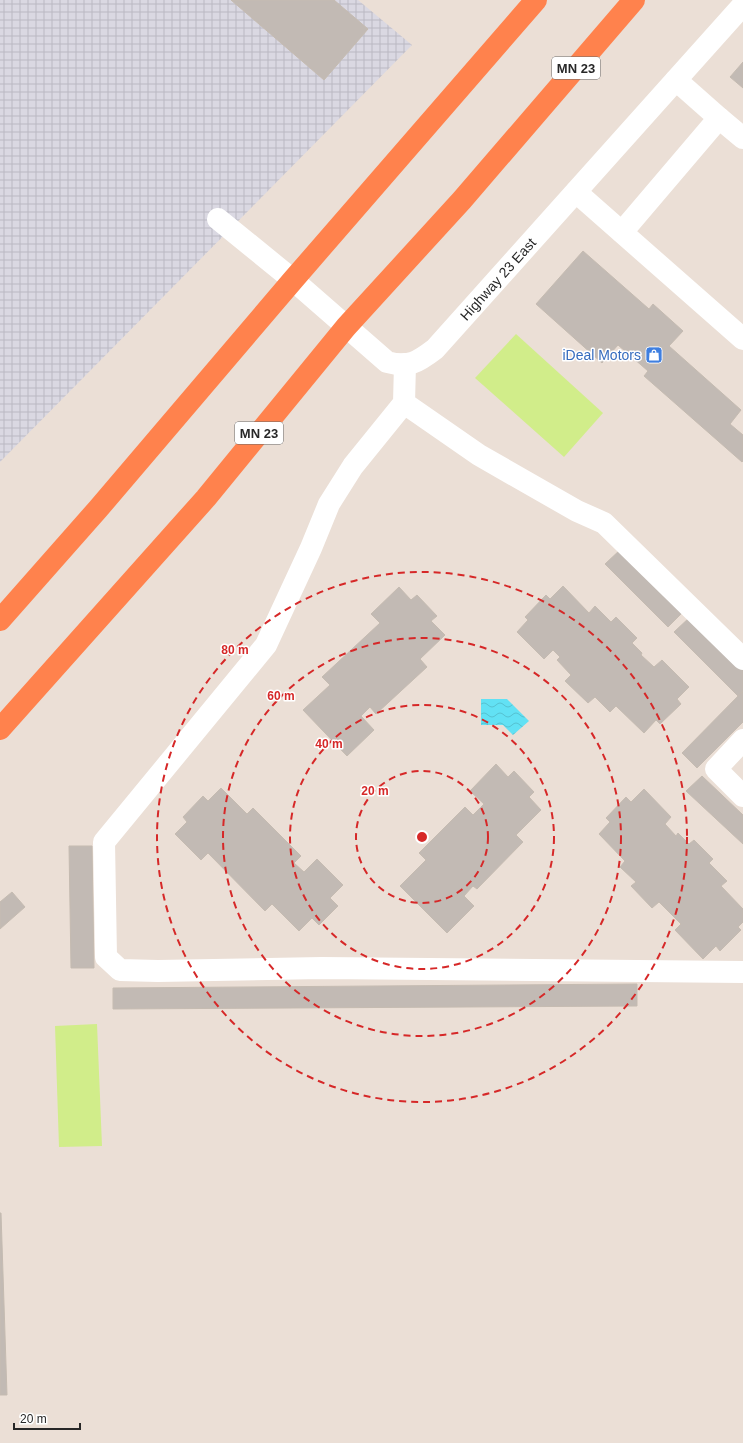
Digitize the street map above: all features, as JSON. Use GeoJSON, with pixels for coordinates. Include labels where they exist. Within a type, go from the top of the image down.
{"type":"FeatureCollection","features":[{"type":"Feature","properties":{"kind":"highway"},"geometry":{"type":"LineString","coordinates":[[0,620],[98,509],[536,0]]}},
{"type":"Feature","properties":{"kind":"highway","name":"MN 23"},"geometry":{"type":"LineString","coordinates":[[0,729],[206,498],[346,326],[462,200],[634,0]]}},
{"type":"Feature","properties":{"kind":"street","name":"Highway 23 East"},"geometry":{"type":"LineString","coordinates":[[405,364],[412,364],[435,349],[743,5]]}},
{"type":"Feature","properties":{"kind":"street"},"geometry":{"type":"LineString","coordinates":[[676,80],[743,138]]}},
{"type":"Feature","properties":{"kind":"street"},"geometry":{"type":"LineString","coordinates":[[622,232],[719,118]]}},
{"type":"Feature","properties":{"kind":"street"},"geometry":{"type":"LineString","coordinates":[[576,192],[743,339]]}},
{"type":"Feature","properties":{"kind":"street"},"geometry":{"type":"LineString","coordinates":[[218,219],[294,280],[387,362],[399,365],[405,364],[404,404],[353,466],[329,504],[266,645],[104,842],[106,957],[120,970],[158,971],[322,968],[743,972]]}},
{"type":"Feature","properties":{"kind":"street"},"geometry":{"type":"LineString","coordinates":[[404,404],[479,455],[577,511],[604,524],[743,659]]}},
{"type":"Feature","properties":{"kind":"street"},"geometry":{"type":"LineString","coordinates":[[743,740],[716,769],[743,796]]}},
{"type":"Feature","properties":{"kind":"shaded area"},"geometry":{"type":"Polygon","coordinates":[[[0,0],[358,0],[412,45],[0,462],[0,0]]]}},
{"type":"Feature","properties":{"kind":"green space"},"geometry":{"type":"Polygon","coordinates":[[[516,334],[603,413],[564,457],[475,378],[516,334]]]}},
{"type":"Feature","properties":{"kind":"green space"},"geometry":{"type":"Polygon","coordinates":[[[97,1024],[102,1146],[59,1147],[55,1026],[97,1024]]]}},
{"type":"Feature","properties":{"kind":"water"},"geometry":{"type":"Polygon","coordinates":[[[481,699],[507,699],[529,721],[513,735],[503,725],[481,725],[481,699]]]}},
{"type":"Feature","properties":{"kind":"building"},"geometry":{"type":"Polygon","coordinates":[[[231,0],[334,0],[368,29],[324,80],[231,0]]]}},
{"type":"Feature","properties":{"kind":"building"},"geometry":{"type":"Polygon","coordinates":[[[743,62],[743,88],[730,77],[743,62]]]}},
{"type":"Feature","properties":{"kind":"building","name":"iDeal Motors"},"geometry":{"type":"Polygon","coordinates":[[[583,251],[649,309],[653,304],[683,331],[669,346],[741,410],[730,424],[743,435],[742,462],[644,376],[648,371],[618,345],[602,363],[536,304],[583,251]]]}},
{"type":"Feature","properties":{"kind":"building"},"geometry":{"type":"Polygon","coordinates":[[[621,549],[684,611],[668,627],[605,564],[621,549]]]}},
{"type":"Feature","properties":{"kind":"building"},"geometry":{"type":"Polygon","coordinates":[[[563,586],[589,613],[595,606],[611,622],[616,617],[637,638],[632,643],[642,653],[641,655],[654,667],[662,660],[689,687],[677,699],[681,704],[660,724],[656,720],[644,733],[616,706],[610,712],[595,697],[588,703],[565,681],[571,675],[557,660],[560,657],[553,650],[544,659],[517,632],[528,620],[525,617],[546,595],[550,599],[563,586]]]}},
{"type":"Feature","properties":{"kind":"building"},"geometry":{"type":"Polygon","coordinates":[[[399,587],[411,600],[417,595],[437,616],[431,621],[445,635],[420,659],[427,667],[376,714],[370,707],[361,716],[374,730],[347,756],[303,710],[330,685],[322,677],[380,623],[371,614],[399,587]]]}},
{"type":"Feature","properties":{"kind":"building"},"geometry":{"type":"Polygon","coordinates":[[[690,617],[743,669],[743,691],[738,696],[674,632],[690,617]]]}},
{"type":"Feature","properties":{"kind":"building"},"geometry":{"type":"Polygon","coordinates":[[[743,691],[743,722],[697,768],[682,753],[743,691]]]}},
{"type":"Feature","properties":{"kind":"building"},"geometry":{"type":"Polygon","coordinates":[[[496,764],[508,777],[514,771],[534,792],[529,797],[541,810],[516,835],[523,842],[477,889],[473,886],[464,896],[474,906],[447,933],[400,886],[426,860],[419,853],[465,807],[473,815],[484,804],[470,791],[496,764]]]}},
{"type":"Feature","properties":{"kind":"building"},"geometry":{"type":"Polygon","coordinates":[[[702,776],[743,815],[743,844],[686,791],[702,776]]]}},
{"type":"Feature","properties":{"kind":"building"},"geometry":{"type":"Polygon","coordinates":[[[221,788],[247,814],[253,808],[301,856],[294,863],[304,872],[317,859],[343,885],[330,898],[338,906],[319,925],[312,918],[299,931],[272,904],[265,911],[208,853],[201,860],[175,834],[187,822],[183,817],[203,796],[208,801],[221,788]]]}},
{"type":"Feature","properties":{"kind":"building"},"geometry":{"type":"Polygon","coordinates":[[[644,789],[671,817],[665,824],[676,836],[678,833],[689,844],[694,840],[713,859],[709,863],[727,881],[721,886],[743,909],[743,922],[738,927],[741,930],[720,951],[716,946],[703,959],[675,930],[681,924],[659,902],[652,908],[631,886],[636,882],[620,867],[625,861],[599,834],[610,822],[606,818],[626,797],[631,802],[644,789]]]}},
{"type":"Feature","properties":{"kind":"building"},"geometry":{"type":"Polygon","coordinates":[[[69,846],[92,846],[94,968],[71,968],[69,846]]]}},
{"type":"Feature","properties":{"kind":"building"},"geometry":{"type":"Polygon","coordinates":[[[12,892],[25,907],[0,929],[0,902],[12,892]]]}},
{"type":"Feature","properties":{"kind":"building"},"geometry":{"type":"Polygon","coordinates":[[[637,984],[637,1006],[113,1009],[113,988],[637,984]]]}},
{"type":"Feature","properties":{"kind":"building"},"geometry":{"type":"Polygon","coordinates":[[[1,1213],[7,1395],[0,1395],[1,1213]]]}},
{"type":"Feature","properties":{"kind":"place","name":"iDeal Motors"},"geometry":{"type":"Point","coordinates":[654,355]}}]}
